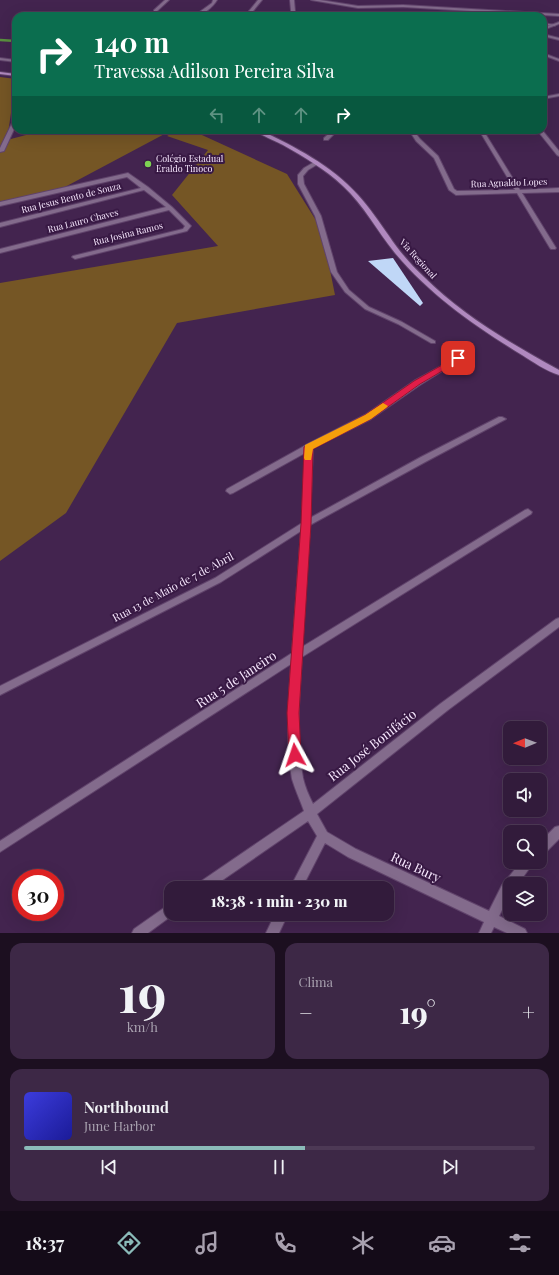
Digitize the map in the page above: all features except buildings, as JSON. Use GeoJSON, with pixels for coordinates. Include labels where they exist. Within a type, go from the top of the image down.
{"type":"FeatureCollection","features":[{"type":"Feature","properties":{"kind":"main road"},"geometry":{"type":"LineString","coordinates":[[0,73],[12,74]]}},
{"type":"Feature","properties":{"kind":"main road","name":"Via Regional"},"geometry":{"type":"LineString","coordinates":[[264,134],[330,172],[357,197],[403,259],[434,290],[472,319],[558,371]]}},
{"type":"Feature","properties":{"kind":"street"},"geometry":{"type":"LineString","coordinates":[[155,11],[167,0]]}},
{"type":"Feature","properties":{"kind":"street"},"geometry":{"type":"LineString","coordinates":[[202,12],[213,4],[215,0]]}},
{"type":"Feature","properties":{"kind":"street"},"geometry":{"type":"LineString","coordinates":[[250,12],[260,0]]}},
{"type":"Feature","properties":{"kind":"street"},"geometry":{"type":"LineString","coordinates":[[292,0],[294,12]]}},
{"type":"Feature","properties":{"kind":"street"},"geometry":{"type":"LineString","coordinates":[[313,0],[352,6],[403,6],[516,12]]}},
{"type":"Feature","properties":{"kind":"street"},"geometry":{"type":"LineString","coordinates":[[403,6],[407,0]]}},
{"type":"Feature","properties":{"kind":"street"},"geometry":{"type":"LineString","coordinates":[[547,14],[559,15]]}},
{"type":"Feature","properties":{"kind":"street"},"geometry":{"type":"LineString","coordinates":[[547,28],[559,23]]}},
{"type":"Feature","properties":{"kind":"street"},"geometry":{"type":"LineString","coordinates":[[547,24],[554,25]]}},
{"type":"Feature","properties":{"kind":"street"},"geometry":{"type":"LineString","coordinates":[[547,36],[559,39]]}},
{"type":"Feature","properties":{"kind":"street"},"geometry":{"type":"LineString","coordinates":[[547,56],[559,60]]}},
{"type":"Feature","properties":{"kind":"street"},"geometry":{"type":"LineString","coordinates":[[0,59],[12,60]]}},
{"type":"Feature","properties":{"kind":"street"},"geometry":{"type":"LineString","coordinates":[[547,97],[559,95]]}},
{"type":"Feature","properties":{"kind":"street"},"geometry":{"type":"LineString","coordinates":[[0,152],[12,128]]}},
{"type":"Feature","properties":{"kind":"street"},"geometry":{"type":"LineString","coordinates":[[326,139],[332,134]]}},
{"type":"Feature","properties":{"kind":"street","name":"Rua Agnaldo Lopes"},"geometry":{"type":"LineString","coordinates":[[414,134],[436,157],[452,190],[459,193],[559,190]]}},
{"type":"Feature","properties":{"kind":"street"},"geometry":{"type":"LineString","coordinates":[[484,134],[553,248]]}},
{"type":"Feature","properties":{"kind":"street"},"geometry":{"type":"LineString","coordinates":[[542,134],[559,154]]}},
{"type":"Feature","properties":{"kind":"street"},"geometry":{"type":"LineString","coordinates":[[316,163],[306,169],[300,176],[301,184],[318,216],[334,272],[347,291],[367,308],[400,323],[433,342]]}},
{"type":"Feature","properties":{"kind":"street"},"geometry":{"type":"LineString","coordinates":[[0,204],[125,174],[129,175],[170,208]]}},
{"type":"Feature","properties":{"kind":"street","name":"Rua Jesus Bento de Souza"},"geometry":{"type":"LineString","coordinates":[[0,225],[146,188]]}},
{"type":"Feature","properties":{"kind":"street","name":"Rua Josina Ramos"},"geometry":{"type":"LineString","coordinates":[[75,257],[185,230],[188,226],[170,208]]}},
{"type":"Feature","properties":{"kind":"street","name":"Rua Lauro Chaves"},"geometry":{"type":"LineString","coordinates":[[0,251],[170,208]]}},
{"type":"Feature","properties":{"kind":"street"},"geometry":{"type":"LineString","coordinates":[[230,490],[308,447],[368,417],[417,383],[458,358]]}},
{"type":"Feature","properties":{"kind":"street","name":"Rua 13 de Maio de 7 de Abril"},"geometry":{"type":"LineString","coordinates":[[0,691],[218,580],[306,524],[424,459],[502,419]]}},
{"type":"Feature","properties":{"kind":"street"},"geometry":{"type":"LineString","coordinates":[[300,881],[323,836],[310,813],[298,779],[294,744],[293,713],[306,524],[308,447]]}},
{"type":"Feature","properties":{"kind":"street","name":"Rua 5 de Janeiro"},"geometry":{"type":"LineString","coordinates":[[0,847],[297,655],[528,512]]}},
{"type":"Feature","properties":{"kind":"street","name":"Rua José Bonifácio"},"geometry":{"type":"LineString","coordinates":[[211,881],[310,813],[444,707],[559,622]]}},
{"type":"Feature","properties":{"kind":"street"},"geometry":{"type":"LineString","coordinates":[[547,843],[559,831]]}},
{"type":"Feature","properties":{"kind":"street","name":"Rua Bury"},"geometry":{"type":"LineString","coordinates":[[323,836],[352,853],[521,933]]}},
{"type":"Feature","properties":{"kind":"street"},"geometry":{"type":"LineString","coordinates":[[485,933],[506,889],[522,869]]}},
{"type":"Feature","properties":{"kind":"street"},"geometry":{"type":"LineString","coordinates":[[138,933],[164,914]]}},
{"type":"Feature","properties":{"kind":"street"},"geometry":{"type":"LineString","coordinates":[[272,933],[278,921]]}},
{"type":"Feature","properties":{"kind":"shaded area"},"geometry":{"type":"Polygon","coordinates":[[[0,77],[12,78],[12,106],[7,140],[30,134],[164,134],[63,188],[0,204],[0,77]]]}},
{"type":"Feature","properties":{"kind":"shaded area"},"geometry":{"type":"Polygon","coordinates":[[[170,134],[200,134],[287,174],[322,230],[335,295],[177,323],[66,513],[0,561],[0,283],[218,246],[172,195],[208,150],[167,136],[170,134]]]}},
{"type":"Feature","properties":{"kind":"waterway"},"geometry":{"type":"LineString","coordinates":[[0,40],[12,41]]}},
{"type":"Feature","properties":{"kind":"slow traffic"},"geometry":{"type":"LineString","coordinates":[[308,458],[308,447],[368,417],[383,406]]}},
{"type":"Feature","properties":{"kind":"place","name":"Colégio Estadual Eraldo Tinoco"},"geometry":{"type":"Point","coordinates":[148,164]}},
{"type":"Feature","properties":{"kind":"route"},"geometry":{"type":"LineString","coordinates":[[295,755],[293,713],[306,524],[308,447],[368,417],[441,367],[458,358]]}}]}
